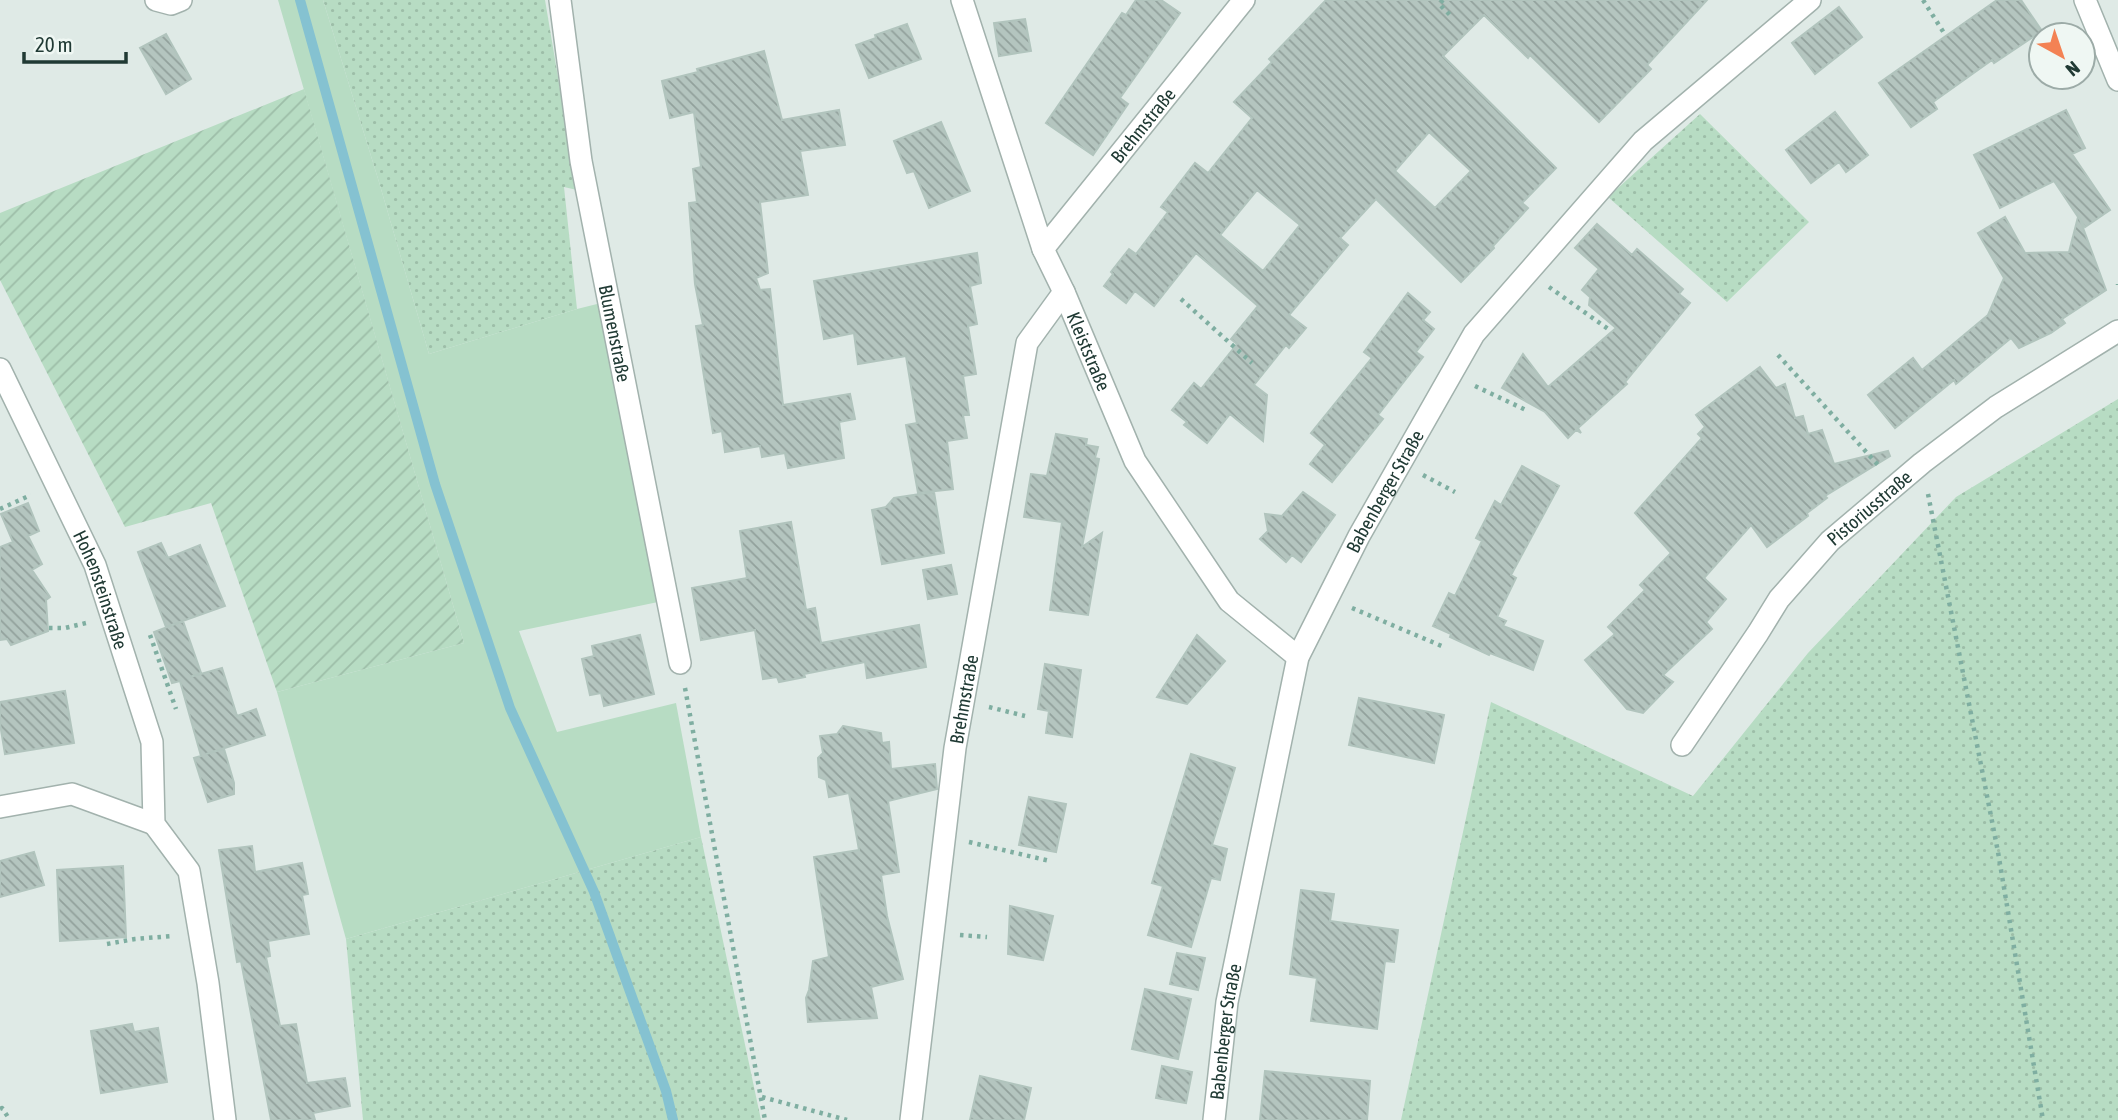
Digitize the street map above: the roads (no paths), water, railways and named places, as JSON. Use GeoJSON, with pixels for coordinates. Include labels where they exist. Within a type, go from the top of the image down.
{"type":"FeatureCollection","features":[{"type":"Feature","properties":{"kind":"street"},"geometry":{"type":"LineString","coordinates":[[156,0],[171,4],[181,0]]}},
{"type":"Feature","properties":{"kind":"street","name":"Blumenstraße"},"geometry":{"type":"LineString","coordinates":[[560,0],[581,161],[680,663]]}},
{"type":"Feature","properties":{"kind":"street","name":"Kleiststraße"},"geometry":{"type":"LineString","coordinates":[[962,0],[1043,249],[1064,292],[1135,461],[1229,601],[1298,656]]}},
{"type":"Feature","properties":{"kind":"street","name":"Brehmstraße"},"geometry":{"type":"LineString","coordinates":[[1043,249],[1244,0]]}},
{"type":"Feature","properties":{"kind":"street","name":"Babenberger Straße"},"geometry":{"type":"LineString","coordinates":[[1214,1120],[1227,1002],[1298,656],[1359,536],[1474,334],[1643,141],[1810,0]]}},
{"type":"Feature","properties":{"kind":"street"},"geometry":{"type":"LineString","coordinates":[[2085,0],[2118,80]]}},
{"type":"Feature","properties":{"kind":"street","name":"Brehmstraße"},"geometry":{"type":"LineString","coordinates":[[911,1120],[955,748],[1027,343],[1064,292]]}},
{"type":"Feature","properties":{"kind":"street","name":"Pistoriusstraße"},"geometry":{"type":"LineString","coordinates":[[1682,745],[1779,599],[1830,541],[1922,463],[1996,407],[2118,331]]}},
{"type":"Feature","properties":{"kind":"street","name":"Hohensteinstraße"},"geometry":{"type":"LineString","coordinates":[[0,369],[95,565],[152,742],[154,824]]}},
{"type":"Feature","properties":{"kind":"street"},"geometry":{"type":"LineString","coordinates":[[0,807],[72,794],[154,824],[189,871],[208,983],[225,1120]]}},
{"type":"Feature","properties":{"kind":"waterway"},"geometry":{"type":"LineString","coordinates":[[300,0],[435,484],[510,708],[594,892],[666,1091],[673,1120]]}}]}
